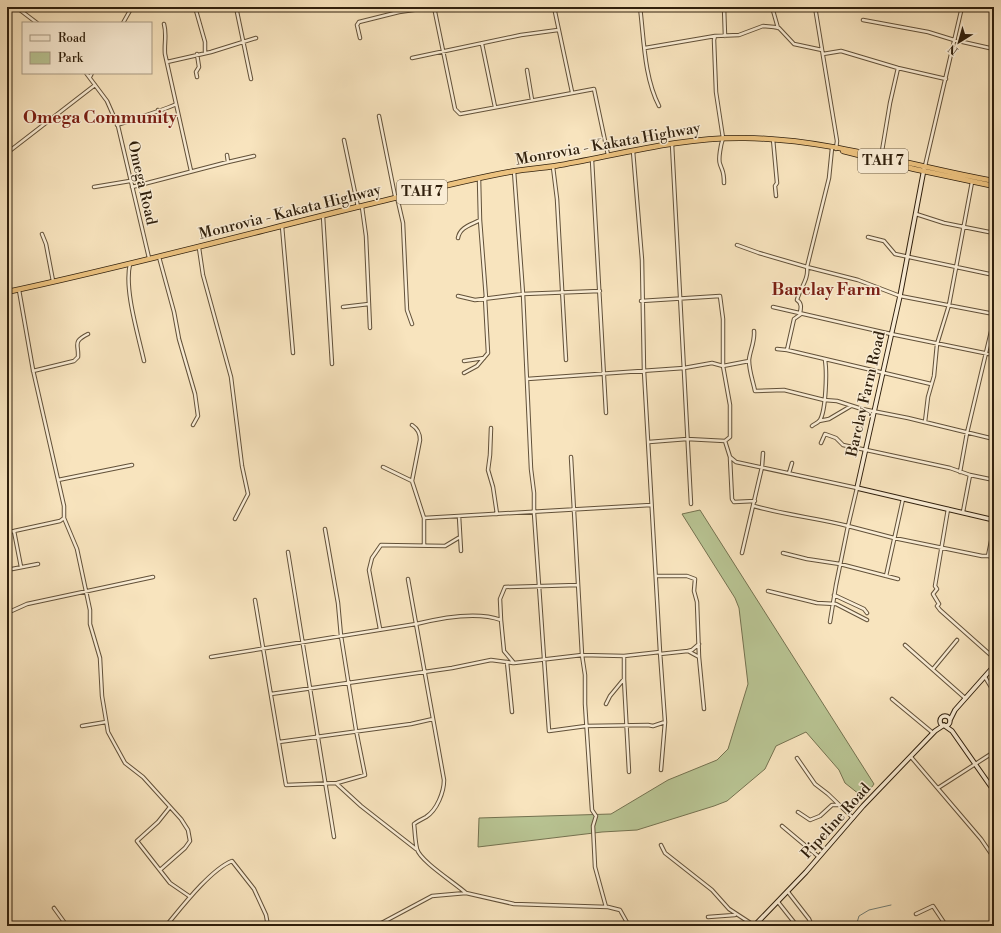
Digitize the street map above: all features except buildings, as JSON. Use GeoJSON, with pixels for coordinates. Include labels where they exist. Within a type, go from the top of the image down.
{"type":"FeatureCollection","features":[{"type":"Feature","properties":{"kind":"highway","name":"Monrovia - Kakata Highway"},"geometry":{"type":"LineString","coordinates":[[7,292],[149,258],[199,248],[282,225],[514,171],[553,166],[608,155],[707,139],[773,139],[834,148],[849,153],[924,169],[994,181]]}},
{"type":"Feature","properties":{"kind":"highway","name":"Monrovia - Kakata Highway"},"geometry":{"type":"LineString","coordinates":[[842,150],[849,150],[881,157],[972,182],[994,186]]}},
{"type":"Feature","properties":{"kind":"street"},"geometry":{"type":"LineString","coordinates":[[16,7],[36,22]]}},
{"type":"Feature","properties":{"kind":"street"},"geometry":{"type":"LineString","coordinates":[[124,22],[132,7]]}},
{"type":"Feature","properties":{"kind":"street"},"geometry":{"type":"LineString","coordinates":[[195,7],[205,42],[205,52]]}},
{"type":"Feature","properties":{"kind":"street"},"geometry":{"type":"LineString","coordinates":[[236,7],[251,78]]}},
{"type":"Feature","properties":{"kind":"street"},"geometry":{"type":"LineString","coordinates":[[395,7],[399,12]]}},
{"type":"Feature","properties":{"kind":"street"},"geometry":{"type":"LineString","coordinates":[[360,38],[359,22],[399,12],[434,7],[457,112],[463,115],[495,107],[572,92],[595,90],[608,155]]}},
{"type":"Feature","properties":{"kind":"street"},"geometry":{"type":"LineString","coordinates":[[554,7],[572,92]]}},
{"type":"Feature","properties":{"kind":"street"},"geometry":{"type":"LineString","coordinates":[[640,7],[651,86],[659,106]]}},
{"type":"Feature","properties":{"kind":"street"},"geometry":{"type":"LineString","coordinates":[[724,7],[725,36]]}},
{"type":"Feature","properties":{"kind":"street"},"geometry":{"type":"LineString","coordinates":[[772,7],[778,28],[794,44],[822,50]]}},
{"type":"Feature","properties":{"kind":"street"},"geometry":{"type":"LineString","coordinates":[[801,313],[800,302],[797,300],[800,288],[807,277],[807,266],[829,178],[834,148],[837,141],[815,7]]}},
{"type":"Feature","properties":{"kind":"street"},"geometry":{"type":"LineString","coordinates":[[924,169],[962,7]]}},
{"type":"Feature","properties":{"kind":"street"},"geometry":{"type":"LineString","coordinates":[[863,20],[928,32],[954,40],[994,49]]}},
{"type":"Feature","properties":{"kind":"street"},"geometry":{"type":"LineString","coordinates":[[164,24],[167,36],[164,44],[167,62],[191,171]]}},
{"type":"Feature","properties":{"kind":"street"},"geometry":{"type":"LineString","coordinates":[[645,48],[715,36],[739,35],[763,26],[778,28]]}},
{"type":"Feature","properties":{"kind":"street"},"geometry":{"type":"LineString","coordinates":[[412,58],[558,30]]}},
{"type":"Feature","properties":{"kind":"street"},"geometry":{"type":"LineString","coordinates":[[715,36],[716,92],[723,138],[720,145],[720,164],[724,172],[724,183]]}},
{"type":"Feature","properties":{"kind":"street"},"geometry":{"type":"LineString","coordinates":[[167,62],[256,38]]}},
{"type":"Feature","properties":{"kind":"street"},"geometry":{"type":"LineString","coordinates":[[482,44],[495,107]]}},
{"type":"Feature","properties":{"kind":"street"},"geometry":{"type":"LineString","coordinates":[[823,54],[842,51],[898,68],[946,80]]}},
{"type":"Feature","properties":{"kind":"street"},"geometry":{"type":"LineString","coordinates":[[197,54],[199,67],[196,72],[197,77]]}},
{"type":"Feature","properties":{"kind":"street"},"geometry":{"type":"LineString","coordinates":[[881,157],[890,103],[898,68]]}},
{"type":"Feature","properties":{"kind":"street"},"geometry":{"type":"LineString","coordinates":[[527,70],[532,100]]}},
{"type":"Feature","properties":{"kind":"street","name":"Omega Road"},"geometry":{"type":"LineString","coordinates":[[87,74],[110,107],[117,125],[149,258]]}},
{"type":"Feature","properties":{"kind":"street"},"geometry":{"type":"LineString","coordinates":[[7,153],[95,85]]}},
{"type":"Feature","properties":{"kind":"street"},"geometry":{"type":"LineString","coordinates":[[117,125],[158,110],[173,107],[176,104]]}},
{"type":"Feature","properties":{"kind":"street"},"geometry":{"type":"LineString","coordinates":[[158,110],[161,120]]}},
{"type":"Feature","properties":{"kind":"street"},"geometry":{"type":"LineString","coordinates":[[379,116],[395,196],[397,198],[403,223],[407,310],[412,324]]}},
{"type":"Feature","properties":{"kind":"street"},"geometry":{"type":"LineString","coordinates":[[773,139],[777,182],[775,186],[776,196]]}},
{"type":"Feature","properties":{"kind":"street"},"geometry":{"type":"LineString","coordinates":[[344,140],[366,236],[370,328]]}},
{"type":"Feature","properties":{"kind":"street"},"geometry":{"type":"LineString","coordinates":[[672,144],[691,504]]}},
{"type":"Feature","properties":{"kind":"street"},"geometry":{"type":"LineString","coordinates":[[633,151],[642,260],[644,371],[665,722],[661,770]]}},
{"type":"Feature","properties":{"kind":"street"},"geometry":{"type":"LineString","coordinates":[[227,154],[228,162]]}},
{"type":"Feature","properties":{"kind":"street"},"geometry":{"type":"LineString","coordinates":[[132,188],[191,171],[254,156]]}},
{"type":"Feature","properties":{"kind":"street"},"geometry":{"type":"LineString","coordinates":[[592,159],[606,413]]}},
{"type":"Feature","properties":{"kind":"street"},"geometry":{"type":"LineString","coordinates":[[553,166],[566,360]]}},
{"type":"Feature","properties":{"kind":"street","name":"Barclay Farm Road"},"geometry":{"type":"LineString","coordinates":[[857,488],[900,296],[924,169]]}},
{"type":"Feature","properties":{"kind":"street"},"geometry":{"type":"LineString","coordinates":[[514,171],[523,294],[534,513],[549,731],[586,726],[653,726],[665,722]]}},
{"type":"Feature","properties":{"kind":"street"},"geometry":{"type":"LineString","coordinates":[[464,373],[477,366],[488,353],[489,348],[486,332],[479,179]]}},
{"type":"Feature","properties":{"kind":"street"},"geometry":{"type":"LineString","coordinates":[[94,187],[130,181]]}},
{"type":"Feature","properties":{"kind":"street"},"geometry":{"type":"LineString","coordinates":[[925,422],[924,420],[934,376],[938,344],[949,305],[962,227],[972,182]]}},
{"type":"Feature","properties":{"kind":"street"},"geometry":{"type":"LineString","coordinates":[[916,214],[962,227],[994,233]]}},
{"type":"Feature","properties":{"kind":"street"},"geometry":{"type":"LineString","coordinates":[[323,215],[332,364]]}},
{"type":"Feature","properties":{"kind":"street"},"geometry":{"type":"LineString","coordinates":[[458,238],[458,233],[465,227],[480,220]]}},
{"type":"Feature","properties":{"kind":"street"},"geometry":{"type":"LineString","coordinates":[[282,225],[293,353]]}},
{"type":"Feature","properties":{"kind":"street"},"geometry":{"type":"LineString","coordinates":[[42,234],[46,244],[53,281]]}},
{"type":"Feature","properties":{"kind":"street"},"geometry":{"type":"LineString","coordinates":[[868,237],[884,241],[896,254],[907,255],[994,275]]}},
{"type":"Feature","properties":{"kind":"street"},"geometry":{"type":"LineString","coordinates":[[737,245],[759,253],[858,280],[900,296],[994,314]]}},
{"type":"Feature","properties":{"kind":"street"},"geometry":{"type":"LineString","coordinates":[[199,248],[203,275],[231,377],[242,466],[248,494],[235,519]]}},
{"type":"Feature","properties":{"kind":"street"},"geometry":{"type":"LineString","coordinates":[[159,257],[195,394],[198,416],[193,425]]}},
{"type":"Feature","properties":{"kind":"street"},"geometry":{"type":"LineString","coordinates":[[130,263],[128,272],[130,290],[144,361]]}},
{"type":"Feature","properties":{"kind":"street"},"geometry":{"type":"LineString","coordinates":[[19,289],[33,371],[64,506],[64,518],[76,549],[90,610],[90,624],[100,658],[102,696],[108,732],[125,763],[143,777],[185,825],[190,841],[185,848],[160,870]]}},
{"type":"Feature","properties":{"kind":"street"},"geometry":{"type":"LineString","coordinates":[[458,296],[475,300],[523,294],[562,294],[600,291]]}},
{"type":"Feature","properties":{"kind":"street"},"geometry":{"type":"LineString","coordinates":[[642,301],[720,296],[723,366],[730,405],[730,437],[726,441]]}},
{"type":"Feature","properties":{"kind":"street"},"geometry":{"type":"LineString","coordinates":[[343,307],[369,304]]}},
{"type":"Feature","properties":{"kind":"street"},"geometry":{"type":"LineString","coordinates":[[773,307],[891,334],[994,355]]}},
{"type":"Feature","properties":{"kind":"street"},"geometry":{"type":"LineString","coordinates":[[787,350],[794,319],[801,313]]}},
{"type":"Feature","properties":{"kind":"street"},"geometry":{"type":"LineString","coordinates":[[960,472],[967,433],[994,318]]}},
{"type":"Feature","properties":{"kind":"street"},"geometry":{"type":"LineString","coordinates":[[754,331],[755,340],[749,361],[751,379],[755,391],[784,390],[824,400],[837,401],[852,406],[994,439]]}},
{"type":"Feature","properties":{"kind":"street"},"geometry":{"type":"LineString","coordinates":[[33,371],[74,361],[78,357],[78,340],[88,334]]}},
{"type":"Feature","properties":{"kind":"street"},"geometry":{"type":"LineString","coordinates":[[777,349],[787,350],[932,384]]}},
{"type":"Feature","properties":{"kind":"street"},"geometry":{"type":"LineString","coordinates":[[464,361],[484,358]]}},
{"type":"Feature","properties":{"kind":"street"},"geometry":{"type":"LineString","coordinates":[[819,421],[824,400],[827,369],[825,360]]}},
{"type":"Feature","properties":{"kind":"street"},"geometry":{"type":"LineString","coordinates":[[527,379],[684,368],[712,363],[723,366],[749,361]]}},
{"type":"Feature","properties":{"kind":"street"},"geometry":{"type":"LineString","coordinates":[[812,426],[819,421],[829,419],[852,406]]}},
{"type":"Feature","properties":{"kind":"street"},"geometry":{"type":"LineString","coordinates":[[412,425],[420,434],[412,481],[424,518],[424,545]]}},
{"type":"Feature","properties":{"kind":"street"},"geometry":{"type":"LineString","coordinates":[[490,428],[490,455],[488,470],[493,487],[497,514]]}},
{"type":"Feature","properties":{"kind":"street"},"geometry":{"type":"LineString","coordinates":[[821,444],[825,434],[836,438],[843,445],[994,480]]}},
{"type":"Feature","properties":{"kind":"street"},"geometry":{"type":"LineString","coordinates":[[649,442],[687,439],[726,441]]}},
{"type":"Feature","properties":{"kind":"street"},"geometry":{"type":"LineString","coordinates":[[726,441],[730,457],[732,499],[734,502],[755,501]]}},
{"type":"Feature","properties":{"kind":"street"},"geometry":{"type":"LineString","coordinates":[[742,553],[754,506],[762,467],[763,452]]}},
{"type":"Feature","properties":{"kind":"street"},"geometry":{"type":"LineString","coordinates":[[571,457],[582,655],[585,675],[586,726],[592,810],[596,816],[593,826],[595,868],[606,907]]}},
{"type":"Feature","properties":{"kind":"street"},"geometry":{"type":"LineString","coordinates":[[730,457],[736,462],[994,520]]}},
{"type":"Feature","properties":{"kind":"street"},"geometry":{"type":"LineString","coordinates":[[789,473],[792,463]]}},
{"type":"Feature","properties":{"kind":"street"},"geometry":{"type":"LineString","coordinates":[[58,480],[132,464]]}},
{"type":"Feature","properties":{"kind":"street"},"geometry":{"type":"LineString","coordinates":[[383,467],[412,481]]}},
{"type":"Feature","properties":{"kind":"street"},"geometry":{"type":"LineString","coordinates":[[963,512],[970,475]]}},
{"type":"Feature","properties":{"kind":"street"},"geometry":{"type":"LineString","coordinates":[[830,622],[840,564],[857,488]]}},
{"type":"Feature","properties":{"kind":"street"},"geometry":{"type":"LineString","coordinates":[[886,576],[903,499]]}},
{"type":"Feature","properties":{"kind":"street"},"geometry":{"type":"LineString","coordinates":[[424,518],[534,513],[652,505]]}},
{"type":"Feature","properties":{"kind":"street"},"geometry":{"type":"LineString","coordinates":[[754,506],[776,513],[809,517],[894,538],[982,556],[994,557]]}},
{"type":"Feature","properties":{"kind":"street"},"geometry":{"type":"LineString","coordinates":[[948,509],[935,586],[937,589],[933,594],[939,604],[937,606],[994,658]]}},
{"type":"Feature","properties":{"kind":"street"},"geometry":{"type":"LineString","coordinates":[[459,516],[461,550]]}},
{"type":"Feature","properties":{"kind":"street"},"geometry":{"type":"LineString","coordinates":[[7,532],[60,521],[64,518]]}},
{"type":"Feature","properties":{"kind":"street"},"geometry":{"type":"LineString","coordinates":[[988,556],[994,527]]}},
{"type":"Feature","properties":{"kind":"street"},"geometry":{"type":"LineString","coordinates":[[255,600],[286,785],[337,783],[365,775],[356,730],[341,636],[338,603],[325,529]]}},
{"type":"Feature","properties":{"kind":"street"},"geometry":{"type":"LineString","coordinates":[[14,531],[21,567]]}},
{"type":"Feature","properties":{"kind":"street"},"geometry":{"type":"LineString","coordinates":[[380,630],[369,570],[372,558],[381,545],[446,546],[460,537]]}},
{"type":"Feature","properties":{"kind":"street"},"geometry":{"type":"LineString","coordinates":[[288,552],[304,642],[310,689],[334,837]]}},
{"type":"Feature","properties":{"kind":"street"},"geometry":{"type":"LineString","coordinates":[[783,553],[807,560],[840,564],[898,579]]}},
{"type":"Feature","properties":{"kind":"street"},"geometry":{"type":"LineString","coordinates":[[7,570],[38,564]]}},
{"type":"Feature","properties":{"kind":"street"},"geometry":{"type":"LineString","coordinates":[[656,576],[687,576],[695,579],[694,591],[697,602],[699,657],[704,709]]}},
{"type":"Feature","properties":{"kind":"street"},"geometry":{"type":"LineString","coordinates":[[7,613],[27,604],[153,577]]}},
{"type":"Feature","properties":{"kind":"street"},"geometry":{"type":"LineString","coordinates":[[408,579],[444,780],[444,789],[431,812],[414,824],[417,850]]}},
{"type":"Feature","properties":{"kind":"street"},"geometry":{"type":"LineString","coordinates":[[514,663],[504,651],[500,599],[503,589],[514,586],[578,584]]}},
{"type":"Feature","properties":{"kind":"street"},"geometry":{"type":"LineString","coordinates":[[768,592],[818,603],[833,604],[845,607],[867,620]]}},
{"type":"Feature","properties":{"kind":"street"},"geometry":{"type":"LineString","coordinates":[[834,595],[859,606],[867,613]]}},
{"type":"Feature","properties":{"kind":"street"},"geometry":{"type":"LineString","coordinates":[[211,657],[416,624],[444,618],[492,616],[501,620]]}},
{"type":"Feature","properties":{"kind":"street"},"geometry":{"type":"LineString","coordinates":[[933,668],[957,640]]}},
{"type":"Feature","properties":{"kind":"street"},"geometry":{"type":"LineString","coordinates":[[271,694],[349,684],[491,660],[514,663],[545,661],[582,655],[624,656],[688,651],[692,650],[699,644]]}},
{"type":"Feature","properties":{"kind":"street"},"geometry":{"type":"LineString","coordinates":[[905,645],[933,668],[965,698]]}},
{"type":"Feature","properties":{"kind":"street"},"geometry":{"type":"LineString","coordinates":[[688,651],[699,657]]}},
{"type":"Feature","properties":{"kind":"street"},"geometry":{"type":"LineString","coordinates":[[624,656],[624,701],[627,726],[629,772]]}},
{"type":"Feature","properties":{"kind":"street"},"geometry":{"type":"LineString","coordinates":[[507,662],[512,712]]}},
{"type":"Feature","properties":{"kind":"street"},"geometry":{"type":"LineString","coordinates":[[952,731],[950,720],[955,710],[994,666]]}},
{"type":"Feature","properties":{"kind":"street"},"geometry":{"type":"LineString","coordinates":[[984,677],[994,692]]}},
{"type":"Feature","properties":{"kind":"street"},"geometry":{"type":"LineString","coordinates":[[606,704],[610,696],[624,679]]}},
{"type":"Feature","properties":{"kind":"street"},"geometry":{"type":"LineString","coordinates":[[892,699],[934,732]]}},
{"type":"Feature","properties":{"kind":"street"},"geometry":{"type":"LineString","coordinates":[[950,720],[944,716],[955,710]]}},
{"type":"Feature","properties":{"kind":"street","name":"Pipeline Road"},"geometry":{"type":"LineString","coordinates":[[755,926],[820,857],[853,818],[934,732],[941,718],[944,716]]}},
{"type":"Feature","properties":{"kind":"street"},"geometry":{"type":"LineString","coordinates":[[279,742],[356,730],[411,724],[433,719]]}},
{"type":"Feature","properties":{"kind":"street","name":"Pipeline Road"},"geometry":{"type":"LineString","coordinates":[[934,732],[950,720]]}},
{"type":"Feature","properties":{"kind":"street"},"geometry":{"type":"LineString","coordinates":[[82,726],[106,722]]}},
{"type":"Feature","properties":{"kind":"street"},"geometry":{"type":"LineString","coordinates":[[940,722],[952,731],[994,791]]}},
{"type":"Feature","properties":{"kind":"street"},"geometry":{"type":"LineString","coordinates":[[938,788],[976,765],[994,752]]}},
{"type":"Feature","properties":{"kind":"street"},"geometry":{"type":"LineString","coordinates":[[911,757],[981,839],[994,858]]}},
{"type":"Feature","properties":{"kind":"street"},"geometry":{"type":"LineString","coordinates":[[797,758],[815,784],[853,818]]}},
{"type":"Feature","properties":{"kind":"street"},"geometry":{"type":"LineString","coordinates":[[337,783],[361,806],[417,850],[429,864],[454,882],[466,893]]}},
{"type":"Feature","properties":{"kind":"street"},"geometry":{"type":"LineString","coordinates":[[798,812],[810,820],[820,816],[832,805],[839,805]]}},
{"type":"Feature","properties":{"kind":"street"},"geometry":{"type":"LineString","coordinates":[[170,807],[158,822],[137,841],[170,883],[189,896]]}},
{"type":"Feature","properties":{"kind":"street"},"geometry":{"type":"LineString","coordinates":[[782,826],[820,857]]}},
{"type":"Feature","properties":{"kind":"street"},"geometry":{"type":"LineString","coordinates":[[661,845],[665,853],[712,890],[729,909],[755,926]]}},
{"type":"Feature","properties":{"kind":"street"},"geometry":{"type":"LineString","coordinates":[[166,926],[183,907],[189,896],[232,862],[254,889],[266,915],[268,926]]}},
{"type":"Feature","properties":{"kind":"street"},"geometry":{"type":"LineString","coordinates":[[788,892],[809,919],[812,926]]}},
{"type":"Feature","properties":{"kind":"street"},"geometry":{"type":"LineString","coordinates":[[376,926],[432,896],[466,893],[514,904],[606,907],[620,910],[629,926]]}},
{"type":"Feature","properties":{"kind":"street"},"geometry":{"type":"LineString","coordinates":[[778,902],[797,926]]}},
{"type":"Feature","properties":{"kind":"street"},"geometry":{"type":"LineString","coordinates":[[916,914],[933,906],[945,925]]}},
{"type":"Feature","properties":{"kind":"street"},"geometry":{"type":"LineString","coordinates":[[54,908],[68,926]]}},
{"type":"Feature","properties":{"kind":"street"},"geometry":{"type":"LineString","coordinates":[[708,917],[727,914],[737,915]]}},
{"type":"Feature","properties":{"kind":"street"},"geometry":{"type":"LineString","coordinates":[[305,926],[308,924],[311,926]]}},
{"type":"Feature","properties":{"kind":"street"},"geometry":{"type":"LineString","coordinates":[[893,926],[897,924],[900,926]]}},
{"type":"Feature","properties":{"kind":"green space"},"geometry":{"type":"Polygon","coordinates":[[[700,510],[874,784],[864,798],[845,783],[839,770],[806,732],[776,746],[765,769],[727,801],[714,806],[637,830],[602,832],[478,847],[479,818],[611,814],[668,780],[717,760],[728,749],[748,684],[739,608],[735,598],[682,514],[700,510]]]}},
{"type":"Feature","properties":{"kind":"waterway"},"geometry":{"type":"LineString","coordinates":[[856,926],[859,916],[869,910],[891,905]]}},
{"type":"Feature","properties":{"kind":"district","name":"Omega Community"},"geometry":{"type":"Point","coordinates":[100,118]}},
{"type":"Feature","properties":{"kind":"district","name":"Barclay Farm"},"geometry":{"type":"Point","coordinates":[826,290]}}]}
